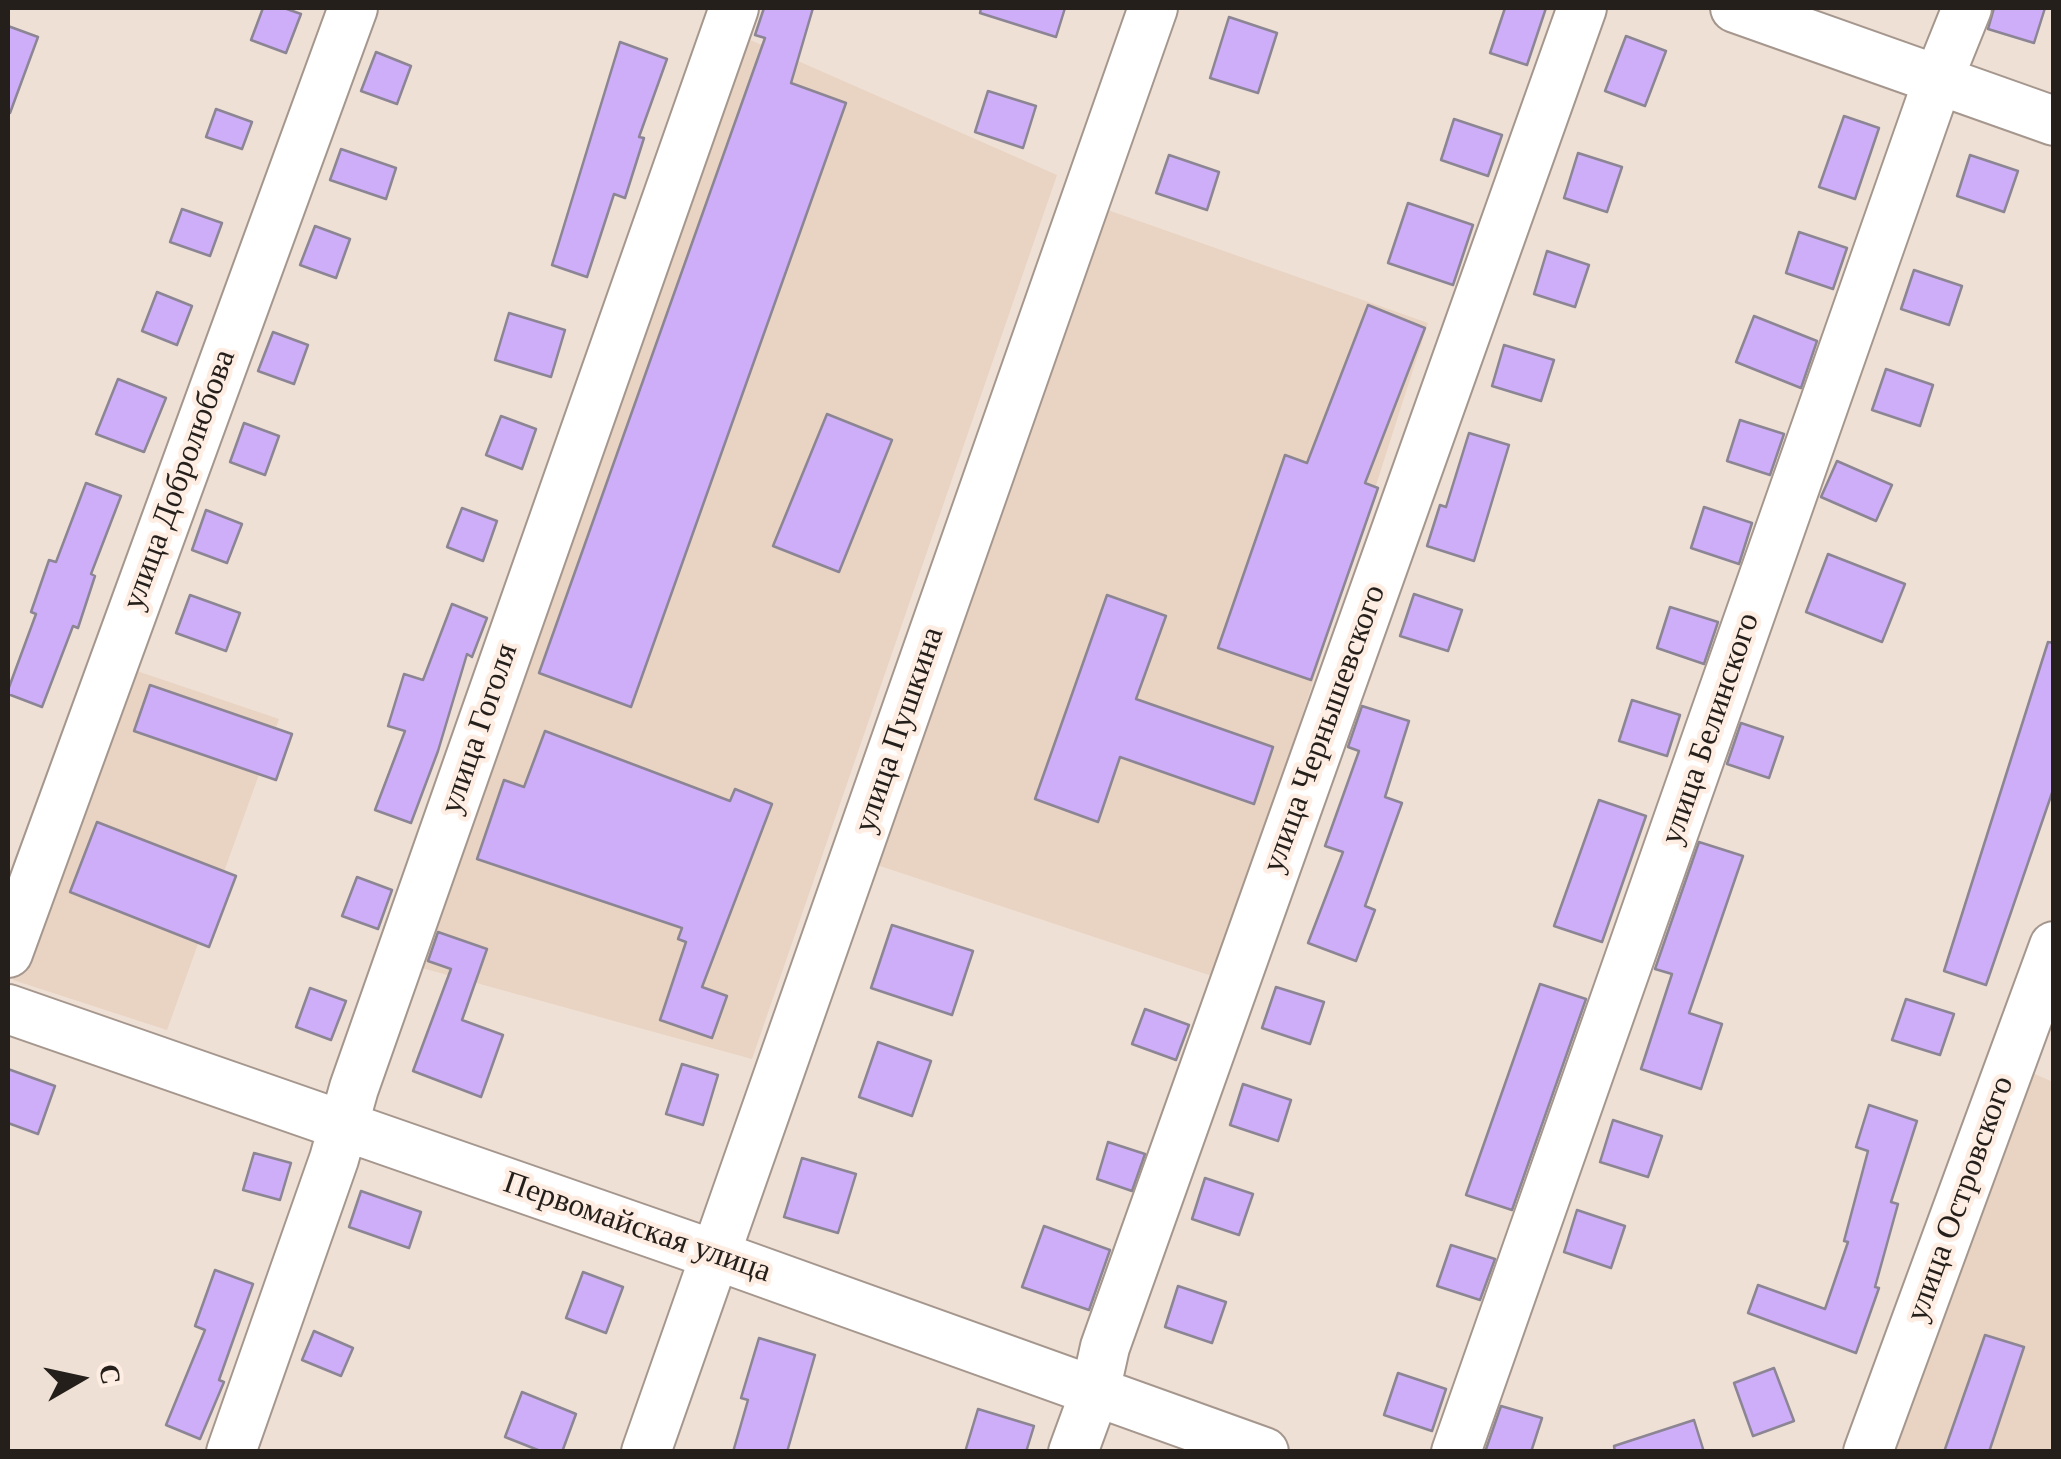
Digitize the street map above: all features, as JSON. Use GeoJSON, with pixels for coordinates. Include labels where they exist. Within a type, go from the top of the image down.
{"type":"FeatureCollection","features":[{"type":"Feature","properties":{"kind":"street","name":"улица Добролюбова"},"geometry":{"type":"LineString","coordinates":[[8,953],[353,8]]}},
{"type":"Feature","properties":{"kind":"street","name":"улица Гоголя"},"geometry":{"type":"LineString","coordinates":[[232,1452],[354,1088],[734,8]]}},
{"type":"Feature","properties":{"kind":"street","name":"улица Пушкина"},"geometry":{"type":"LineString","coordinates":[[646,1452],[1154,8]]}},
{"type":"Feature","properties":{"kind":"street","name":"улица Чернышевского"},"geometry":{"type":"LineString","coordinates":[[1072,1452],[1112,1328],[1582,8]]}},
{"type":"Feature","properties":{"kind":"street"},"geometry":{"type":"LineString","coordinates":[[1735,8],[2054,121]]}},
{"type":"Feature","properties":{"kind":"street","name":"улица Белинского"},"geometry":{"type":"LineString","coordinates":[[1456,1452],[1966,8]]}},
{"type":"Feature","properties":{"kind":"street","name":"улица Островского"},"geometry":{"type":"LineString","coordinates":[[1868,1452],[2054,946]]}},
{"type":"Feature","properties":{"kind":"street","name":"Первомайская улица"},"geometry":{"type":"LineString","coordinates":[[8,1009],[716,1255],[1264,1452]]}},
{"type":"Feature","properties":{"kind":"shaded area"},"geometry":{"type":"Polygon","coordinates":[[[723,28],[1057,175],[752,1059],[404,963],[723,28]]]}},
{"type":"Feature","properties":{"kind":"shaded area"},"geometry":{"type":"Polygon","coordinates":[[[1102,208],[1428,323],[1218,978],[877,865],[1102,208]]]}},
{"type":"Feature","properties":{"kind":"shaded area"},"geometry":{"type":"Polygon","coordinates":[[[125,667],[279,719],[167,1030],[13,980],[125,667]]]}},
{"type":"Feature","properties":{"kind":"shaded area"},"geometry":{"type":"Polygon","coordinates":[[[2028,1071],[2053,1082],[2053,1451],[1893,1452],[2028,1071]]]}},
{"type":"Feature","properties":{"kind":"building"},"geometry":{"type":"Polygon","coordinates":[[[263,8],[284,8],[301,14],[286,53],[251,40],[263,8]]]}},
{"type":"Feature","properties":{"kind":"building"},"geometry":{"type":"Polygon","coordinates":[[[764,8],[813,8],[791,83],[846,103],[631,707],[539,673],[765,38],[755,35],[764,8]]]}},
{"type":"Feature","properties":{"kind":"building"},"geometry":{"type":"Polygon","coordinates":[[[981,8],[1065,8],[1056,37],[980,13],[981,8]]]}},
{"type":"Feature","properties":{"kind":"building"},"geometry":{"type":"Polygon","coordinates":[[[1505,8],[1546,8],[1527,65],[1490,53],[1505,8]]]}},
{"type":"Feature","properties":{"kind":"building"},"geometry":{"type":"Polygon","coordinates":[[[1994,8],[2045,8],[2034,43],[1988,29],[1994,8]]]}},
{"type":"Feature","properties":{"kind":"building"},"geometry":{"type":"Polygon","coordinates":[[[1229,17],[1277,33],[1258,93],[1210,78],[1229,17]]]}},
{"type":"Feature","properties":{"kind":"building"},"geometry":{"type":"Polygon","coordinates":[[[8,26],[38,37],[10,113],[8,113],[8,26]]]}},
{"type":"Feature","properties":{"kind":"building"},"geometry":{"type":"Polygon","coordinates":[[[1626,36],[1666,51],[1645,106],[1605,91],[1626,36]]]}},
{"type":"Feature","properties":{"kind":"building"},"geometry":{"type":"Polygon","coordinates":[[[620,42],[667,59],[639,137],[644,138],[625,198],[614,194],[587,277],[552,265],[620,42]]]}},
{"type":"Feature","properties":{"kind":"building"},"geometry":{"type":"Polygon","coordinates":[[[376,52],[411,66],[397,104],[361,91],[376,52]]]}},
{"type":"Feature","properties":{"kind":"building"},"geometry":{"type":"Polygon","coordinates":[[[988,91],[1036,106],[1023,148],[975,132],[988,91]]]}},
{"type":"Feature","properties":{"kind":"building"},"geometry":{"type":"Polygon","coordinates":[[[216,109],[252,122],[242,149],[206,137],[216,109]]]}},
{"type":"Feature","properties":{"kind":"building"},"geometry":{"type":"Polygon","coordinates":[[[1844,116],[1879,128],[1855,199],[1819,187],[1844,116]]]}},
{"type":"Feature","properties":{"kind":"building"},"geometry":{"type":"Polygon","coordinates":[[[1454,119],[1502,135],[1488,176],[1441,160],[1454,119]]]}},
{"type":"Feature","properties":{"kind":"building"},"geometry":{"type":"Polygon","coordinates":[[[341,149],[396,168],[386,199],[330,180],[341,149]]]}},
{"type":"Feature","properties":{"kind":"building"},"geometry":{"type":"Polygon","coordinates":[[[1578,153],[1622,167],[1607,212],[1564,198],[1578,153]]]}},
{"type":"Feature","properties":{"kind":"building"},"geometry":{"type":"Polygon","coordinates":[[[1169,155],[1219,172],[1207,210],[1156,193],[1169,155]]]}},
{"type":"Feature","properties":{"kind":"building"},"geometry":{"type":"Polygon","coordinates":[[[1970,155],[2018,171],[2004,212],[1957,196],[1970,155]]]}},
{"type":"Feature","properties":{"kind":"building"},"geometry":{"type":"Polygon","coordinates":[[[1408,203],[1473,225],[1453,285],[1388,263],[1408,203]]]}},
{"type":"Feature","properties":{"kind":"building"},"geometry":{"type":"Polygon","coordinates":[[[182,209],[222,223],[210,256],[170,242],[182,209]]]}},
{"type":"Feature","properties":{"kind":"building"},"geometry":{"type":"Polygon","coordinates":[[[315,226],[350,239],[336,278],[300,265],[315,226]]]}},
{"type":"Feature","properties":{"kind":"building"},"geometry":{"type":"Polygon","coordinates":[[[1799,232],[1847,248],[1833,289],[1786,273],[1799,232]]]}},
{"type":"Feature","properties":{"kind":"building"},"geometry":{"type":"Polygon","coordinates":[[[1547,251],[1589,265],[1575,307],[1534,294],[1547,251]]]}},
{"type":"Feature","properties":{"kind":"building"},"geometry":{"type":"Polygon","coordinates":[[[1914,270],[1962,286],[1949,325],[1901,309],[1914,270]]]}},
{"type":"Feature","properties":{"kind":"building"},"geometry":{"type":"Polygon","coordinates":[[[157,292],[192,306],[177,345],[142,331],[157,292]]]}},
{"type":"Feature","properties":{"kind":"building"},"geometry":{"type":"Polygon","coordinates":[[[1368,305],[1425,328],[1365,483],[1378,488],[1311,680],[1218,648],[1285,455],[1307,463],[1368,305]]]}},
{"type":"Feature","properties":{"kind":"building"},"geometry":{"type":"Polygon","coordinates":[[[509,313],[565,330],[551,377],[495,360],[509,313]]]}},
{"type":"Feature","properties":{"kind":"building"},"geometry":{"type":"Polygon","coordinates":[[[1754,316],[1817,341],[1801,388],[1736,362],[1754,316]]]}},
{"type":"Feature","properties":{"kind":"building"},"geometry":{"type":"Polygon","coordinates":[[[273,332],[308,345],[294,384],[258,371],[273,332]]]}},
{"type":"Feature","properties":{"kind":"building"},"geometry":{"type":"Polygon","coordinates":[[[1504,345],[1554,360],[1541,401],[1492,386],[1504,345]]]}},
{"type":"Feature","properties":{"kind":"building"},"geometry":{"type":"Polygon","coordinates":[[[1886,369],[1933,385],[1920,426],[1872,410],[1886,369]]]}},
{"type":"Feature","properties":{"kind":"building"},"geometry":{"type":"Polygon","coordinates":[[[118,379],[166,398],[144,452],[96,434],[118,379]]]}},
{"type":"Feature","properties":{"kind":"building"},"geometry":{"type":"Polygon","coordinates":[[[827,414],[892,440],[839,572],[773,546],[827,414]]]}},
{"type":"Feature","properties":{"kind":"building"},"geometry":{"type":"Polygon","coordinates":[[[501,416],[536,429],[522,469],[486,455],[501,416]]]}},
{"type":"Feature","properties":{"kind":"building"},"geometry":{"type":"Polygon","coordinates":[[[1740,420],[1784,434],[1770,475],[1727,461],[1740,420]]]}},
{"type":"Feature","properties":{"kind":"building"},"geometry":{"type":"Polygon","coordinates":[[[244,423],[279,436],[265,475],[230,462],[244,423]]]}},
{"type":"Feature","properties":{"kind":"building"},"geometry":{"type":"Polygon","coordinates":[[[1469,433],[1509,445],[1474,561],[1427,546],[1440,505],[1446,507],[1469,433]]]}},
{"type":"Feature","properties":{"kind":"building"},"geometry":{"type":"Polygon","coordinates":[[[1837,461],[1892,485],[1876,521],[1821,497],[1837,461]]]}},
{"type":"Feature","properties":{"kind":"building"},"geometry":{"type":"Polygon","coordinates":[[[86,483],[121,496],[91,574],[95,576],[78,628],[73,626],[42,707],[8,694],[8,690],[36,614],[31,612],[49,560],[56,562],[86,483]]]}},
{"type":"Feature","properties":{"kind":"building"},"geometry":{"type":"Polygon","coordinates":[[[1704,507],[1752,523],[1739,564],[1691,548],[1704,507]]]}},
{"type":"Feature","properties":{"kind":"building"},"geometry":{"type":"Polygon","coordinates":[[[462,508],[497,521],[483,561],[447,547],[462,508]]]}},
{"type":"Feature","properties":{"kind":"building"},"geometry":{"type":"Polygon","coordinates":[[[206,510],[242,524],[227,563],[192,550],[206,510]]]}},
{"type":"Feature","properties":{"kind":"building"},"geometry":{"type":"Polygon","coordinates":[[[1828,554],[1905,584],[1882,642],[1806,612],[1828,554]]]}},
{"type":"Feature","properties":{"kind":"building"},"geometry":{"type":"Polygon","coordinates":[[[1414,594],[1462,610],[1448,651],[1400,636],[1414,594]]]}},
{"type":"Feature","properties":{"kind":"building"},"geometry":{"type":"Polygon","coordinates":[[[190,595],[240,613],[226,651],[176,633],[190,595]]]}},
{"type":"Feature","properties":{"kind":"building"},"geometry":{"type":"Polygon","coordinates":[[[1107,595],[1166,616],[1136,699],[1273,747],[1254,804],[1120,757],[1098,822],[1035,799],[1107,595]]]}},
{"type":"Feature","properties":{"kind":"building"},"geometry":{"type":"Polygon","coordinates":[[[452,604],[487,618],[472,657],[467,654],[411,823],[375,810],[405,731],[388,726],[404,674],[423,680],[452,604]]]}},
{"type":"Feature","properties":{"kind":"building"},"geometry":{"type":"Polygon","coordinates":[[[1670,607],[1718,622],[1704,664],[1657,648],[1670,607]]]}},
{"type":"Feature","properties":{"kind":"building"},"geometry":{"type":"Polygon","coordinates":[[[2048,642],[2054,643],[2054,787],[1986,985],[1944,971],[2048,642]]]}},
{"type":"Feature","properties":{"kind":"building"},"geometry":{"type":"Polygon","coordinates":[[[150,685],[292,734],[276,780],[134,731],[150,685]]]}},
{"type":"Feature","properties":{"kind":"building"},"geometry":{"type":"Polygon","coordinates":[[[1632,700],[1680,715],[1667,756],[1619,741],[1632,700]]]}},
{"type":"Feature","properties":{"kind":"building"},"geometry":{"type":"Polygon","coordinates":[[[1362,706],[1409,721],[1385,797],[1402,803],[1365,906],[1375,910],[1356,961],[1308,943],[1343,852],[1325,846],[1359,751],[1348,747],[1362,706]]]}},
{"type":"Feature","properties":{"kind":"building"},"geometry":{"type":"Polygon","coordinates":[[[1741,723],[1783,737],[1769,778],[1727,764],[1741,723]]]}},
{"type":"Feature","properties":{"kind":"building"},"geometry":{"type":"Polygon","coordinates":[[[545,731],[730,801],[735,789],[772,804],[702,987],[727,996],[712,1038],[660,1020],[686,942],[678,939],[682,928],[477,859],[504,780],[524,787],[545,731]]]}},
{"type":"Feature","properties":{"kind":"building"},"geometry":{"type":"Polygon","coordinates":[[[1599,800],[1646,816],[1602,942],[1554,926],[1599,800]]]}},
{"type":"Feature","properties":{"kind":"building"},"geometry":{"type":"Polygon","coordinates":[[[97,822],[236,876],[209,947],[70,892],[97,822]]]}},
{"type":"Feature","properties":{"kind":"building"},"geometry":{"type":"Polygon","coordinates":[[[1699,842],[1743,856],[1689,1013],[1722,1024],[1701,1089],[1641,1069],[1672,974],[1655,969],[1699,842]]]}},
{"type":"Feature","properties":{"kind":"building"},"geometry":{"type":"Polygon","coordinates":[[[357,877],[392,890],[378,929],[342,916],[357,877]]]}},
{"type":"Feature","properties":{"kind":"building"},"geometry":{"type":"Polygon","coordinates":[[[892,925],[973,951],[952,1015],[871,988],[892,925]]]}},
{"type":"Feature","properties":{"kind":"building"},"geometry":{"type":"Polygon","coordinates":[[[438,932],[487,949],[462,1020],[503,1035],[481,1097],[413,1071],[451,969],[428,961],[438,932]]]}},
{"type":"Feature","properties":{"kind":"building"},"geometry":{"type":"Polygon","coordinates":[[[1540,984],[1586,999],[1512,1210],[1466,1195],[1540,984]]]}},
{"type":"Feature","properties":{"kind":"building"},"geometry":{"type":"Polygon","coordinates":[[[1276,987],[1324,1002],[1310,1044],[1262,1028],[1276,987]]]}},
{"type":"Feature","properties":{"kind":"building"},"geometry":{"type":"Polygon","coordinates":[[[310,988],[346,1001],[331,1040],[296,1027],[310,988]]]}},
{"type":"Feature","properties":{"kind":"building"},"geometry":{"type":"Polygon","coordinates":[[[1906,999],[1954,1014],[1940,1055],[1892,1040],[1906,999]]]}},
{"type":"Feature","properties":{"kind":"building"},"geometry":{"type":"Polygon","coordinates":[[[1145,1009],[1189,1025],[1176,1060],[1132,1044],[1145,1009]]]}},
{"type":"Feature","properties":{"kind":"building"},"geometry":{"type":"Polygon","coordinates":[[[878,1042],[931,1061],[912,1116],[859,1097],[878,1042]]]}},
{"type":"Feature","properties":{"kind":"building"},"geometry":{"type":"Polygon","coordinates":[[[682,1064],[718,1075],[703,1125],[666,1114],[682,1064]]]}},
{"type":"Feature","properties":{"kind":"building"},"geometry":{"type":"Polygon","coordinates":[[[8,1069],[55,1086],[38,1134],[8,1123],[8,1069]]]}},
{"type":"Feature","properties":{"kind":"building"},"geometry":{"type":"Polygon","coordinates":[[[1243,1084],[1291,1100],[1278,1141],[1230,1125],[1243,1084]]]}},
{"type":"Feature","properties":{"kind":"building"},"geometry":{"type":"Polygon","coordinates":[[[1869,1105],[1917,1121],[1891,1202],[1898,1204],[1875,1287],[1879,1288],[1856,1353],[1748,1313],[1758,1285],[1825,1309],[1848,1242],[1844,1241],[1868,1151],[1856,1147],[1869,1105]]]}},
{"type":"Feature","properties":{"kind":"building"},"geometry":{"type":"Polygon","coordinates":[[[1613,1120],[1662,1136],[1648,1177],[1600,1162],[1613,1120]]]}},
{"type":"Feature","properties":{"kind":"building"},"geometry":{"type":"Polygon","coordinates":[[[1108,1142],[1145,1154],[1132,1191],[1097,1179],[1108,1142]]]}},
{"type":"Feature","properties":{"kind":"building"},"geometry":{"type":"Polygon","coordinates":[[[254,1153],[291,1163],[280,1200],[243,1190],[254,1153]]]}},
{"type":"Feature","properties":{"kind":"building"},"geometry":{"type":"Polygon","coordinates":[[[802,1158],[856,1174],[838,1233],[784,1217],[802,1158]]]}},
{"type":"Feature","properties":{"kind":"building"},"geometry":{"type":"Polygon","coordinates":[[[1205,1178],[1253,1194],[1239,1235],[1192,1219],[1205,1178]]]}},
{"type":"Feature","properties":{"kind":"building"},"geometry":{"type":"Polygon","coordinates":[[[361,1191],[421,1212],[409,1248],[349,1227],[361,1191]]]}},
{"type":"Feature","properties":{"kind":"building"},"geometry":{"type":"Polygon","coordinates":[[[1577,1210],[1625,1226],[1611,1268],[1564,1252],[1577,1210]]]}},
{"type":"Feature","properties":{"kind":"building"},"geometry":{"type":"Polygon","coordinates":[[[1044,1226],[1110,1250],[1089,1310],[1022,1287],[1044,1226]]]}},
{"type":"Feature","properties":{"kind":"building"},"geometry":{"type":"Polygon","coordinates":[[[1451,1245],[1495,1259],[1480,1300],[1437,1286],[1451,1245]]]}},
{"type":"Feature","properties":{"kind":"building"},"geometry":{"type":"Polygon","coordinates":[[[215,1270],[253,1284],[219,1380],[224,1382],[200,1439],[166,1425],[205,1330],[195,1326],[215,1270]]]}},
{"type":"Feature","properties":{"kind":"building"},"geometry":{"type":"Polygon","coordinates":[[[583,1272],[623,1287],[606,1333],[566,1318],[583,1272]]]}},
{"type":"Feature","properties":{"kind":"building"},"geometry":{"type":"Polygon","coordinates":[[[1178,1286],[1226,1302],[1212,1343],[1165,1327],[1178,1286]]]}},
{"type":"Feature","properties":{"kind":"building"},"geometry":{"type":"Polygon","coordinates":[[[314,1331],[353,1348],[341,1376],[302,1360],[314,1331]]]}},
{"type":"Feature","properties":{"kind":"building"},"geometry":{"type":"Polygon","coordinates":[[[1985,1335],[2024,1347],[1989,1452],[1944,1452],[1985,1335]]]}},
{"type":"Feature","properties":{"kind":"building"},"geometry":{"type":"Polygon","coordinates":[[[759,1338],[815,1355],[787,1452],[733,1452],[748,1400],[741,1398],[759,1338]]]}},
{"type":"Feature","properties":{"kind":"building"},"geometry":{"type":"Polygon","coordinates":[[[1774,1368],[1794,1421],[1753,1436],[1734,1383],[1774,1368]]]}},
{"type":"Feature","properties":{"kind":"building"},"geometry":{"type":"Polygon","coordinates":[[[1398,1373],[1446,1389],[1432,1431],[1384,1415],[1398,1373]]]}},
{"type":"Feature","properties":{"kind":"building"},"geometry":{"type":"Polygon","coordinates":[[[522,1392],[576,1414],[562,1452],[543,1452],[505,1437],[522,1392]]]}},
{"type":"Feature","properties":{"kind":"building"},"geometry":{"type":"Polygon","coordinates":[[[1501,1406],[1542,1418],[1531,1452],[1485,1452],[1501,1406]]]}},
{"type":"Feature","properties":{"kind":"building"},"geometry":{"type":"Polygon","coordinates":[[[978,1409],[1034,1426],[1026,1452],[965,1452],[978,1409]]]}},
{"type":"Feature","properties":{"kind":"building"},"geometry":{"type":"Polygon","coordinates":[[[1694,1420],[1704,1452],[1615,1452],[1614,1446],[1694,1420]]]}}]}
